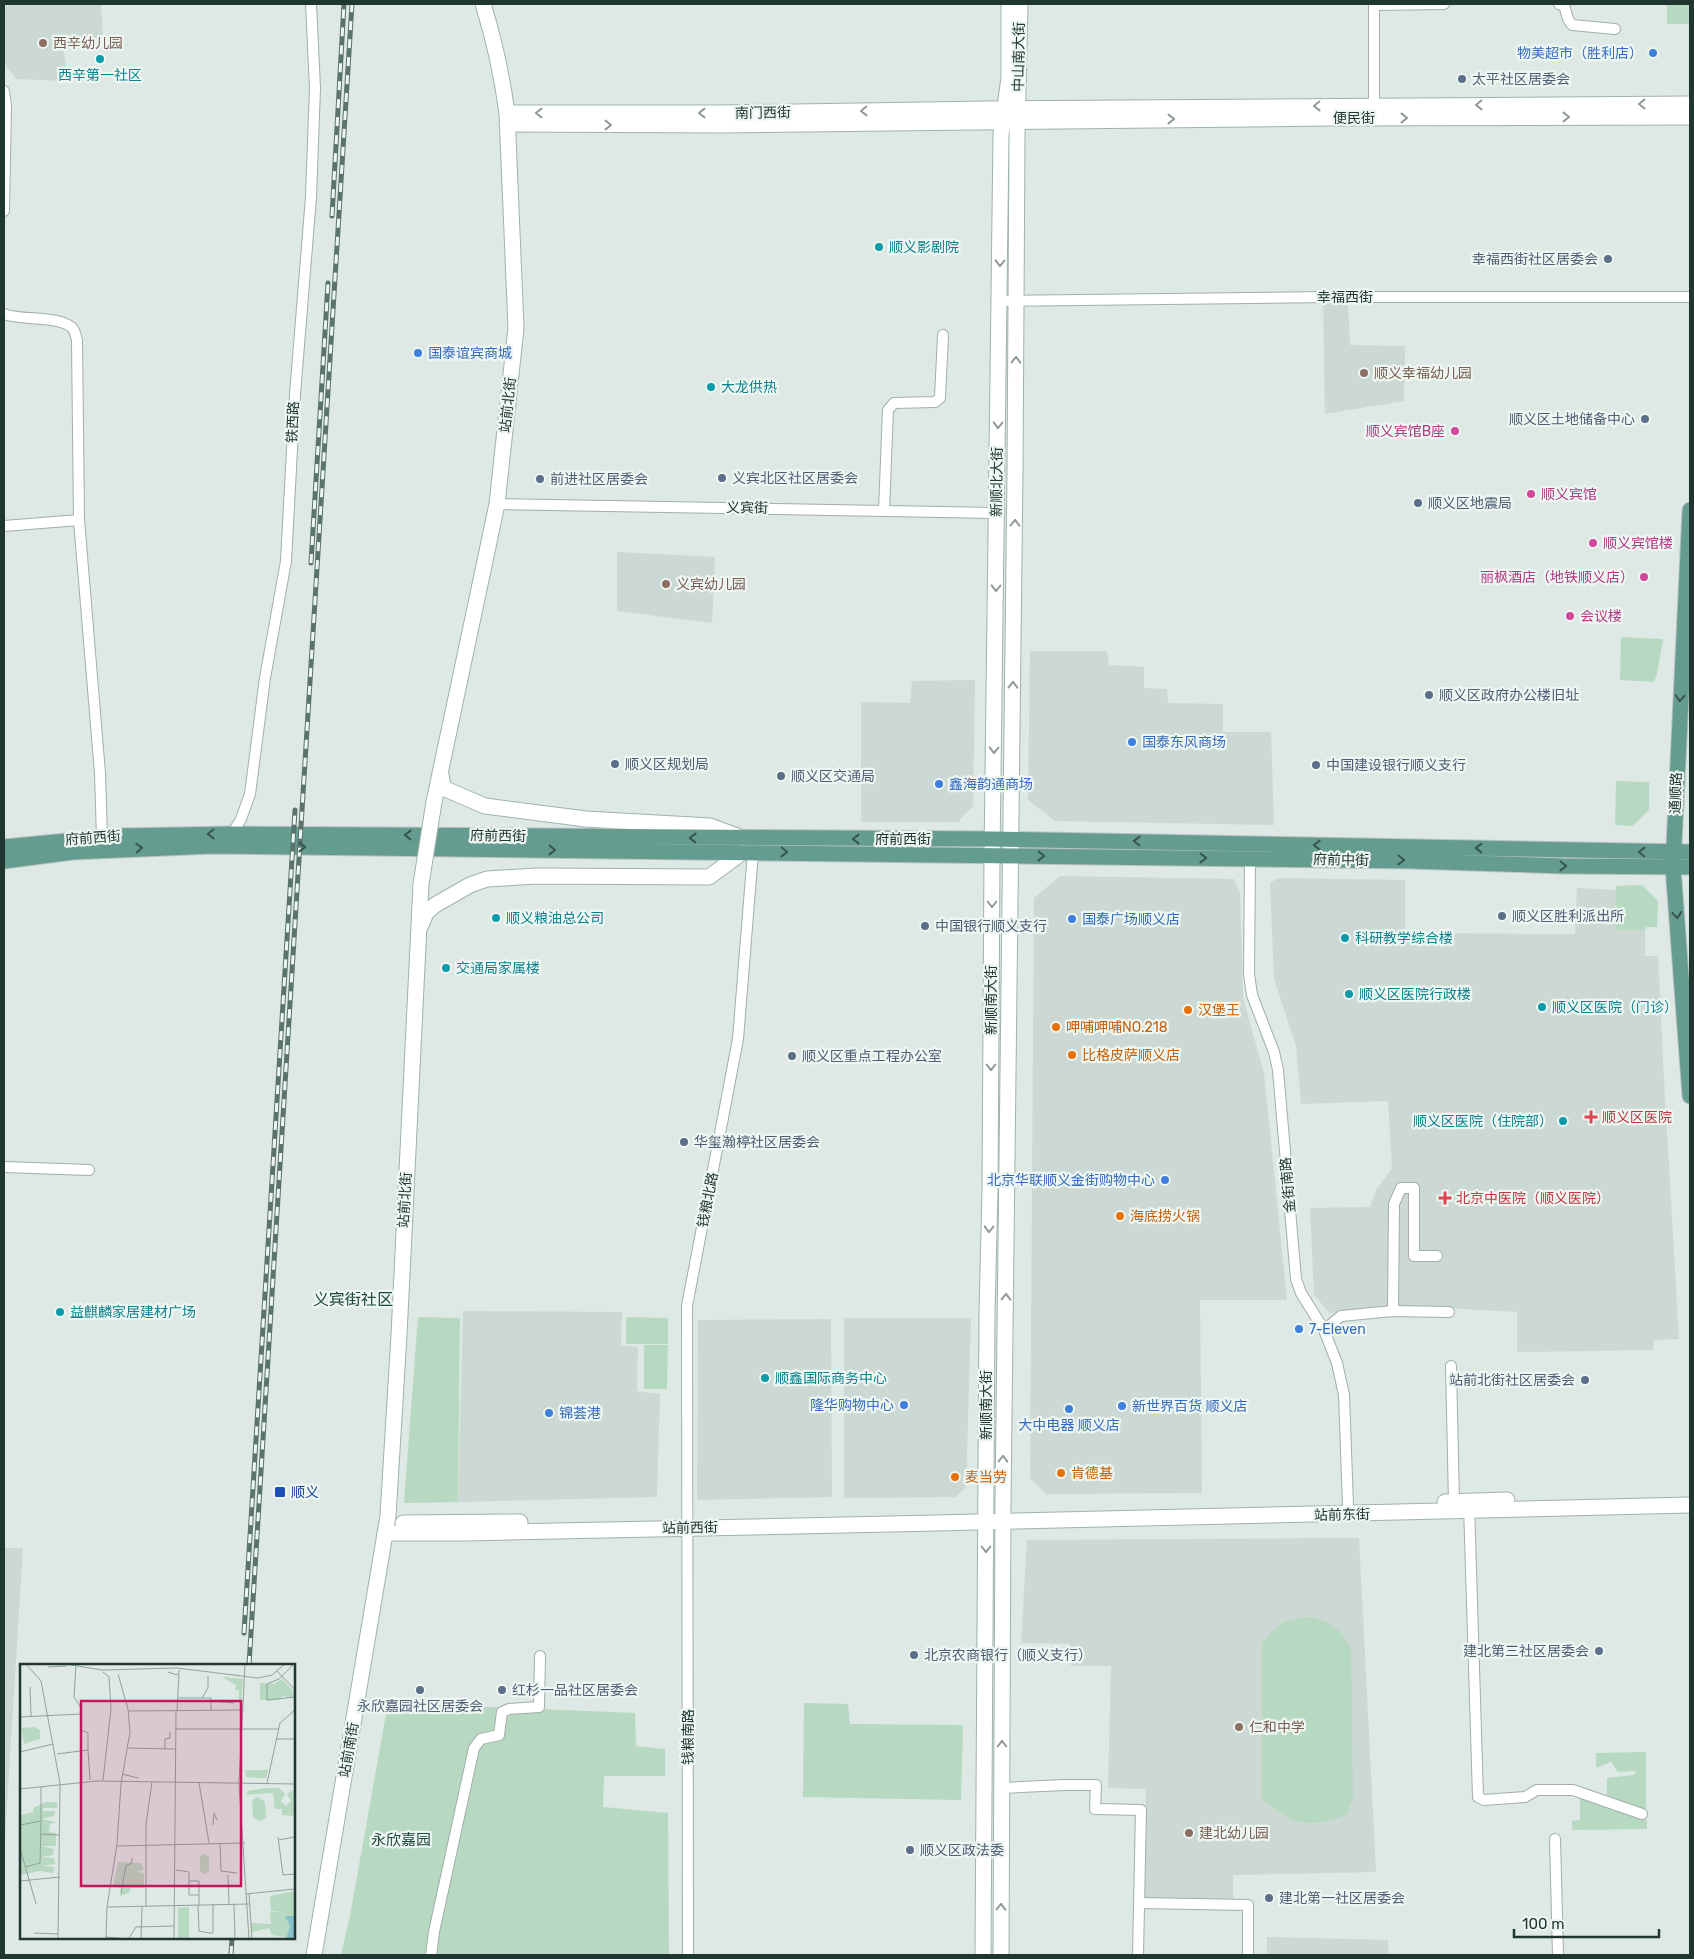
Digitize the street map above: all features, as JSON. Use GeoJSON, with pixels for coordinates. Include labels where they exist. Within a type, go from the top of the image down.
{"type":"FeatureCollection","features":[{"type":"Feature","properties":{"kind":"main road","name":"站前北街"},"geometry":{"type":"LineString","coordinates":[[386,1524],[398,1345],[421,884],[440,772],[497,504],[516,328],[507,118],[503,84],[483,4]]}},
{"type":"Feature","properties":{"kind":"main road"},"geometry":{"type":"LineString","coordinates":[[1009,4],[1011,116]]}},
{"type":"Feature","properties":{"kind":"main road","name":"中山南大街"},"geometry":{"type":"LineString","coordinates":[[1011,116],[1020,4]]}},
{"type":"Feature","properties":{"kind":"main road"},"geometry":{"type":"LineString","coordinates":[[1024,4],[1027,32],[1026,87],[1032,99],[1041,102],[1111,102],[1148,114]]}},
{"type":"Feature","properties":{"kind":"main road"},"geometry":{"type":"LineString","coordinates":[[892,117],[913,105],[991,102],[1000,96],[1009,78]]}},
{"type":"Feature","properties":{"kind":"main road","name":"便民街"},"geometry":{"type":"LineString","coordinates":[[1148,114],[1374,106],[1690,104]]}},
{"type":"Feature","properties":{"kind":"main road"},"geometry":{"type":"LineString","coordinates":[[1017,232],[1026,200],[1027,136],[1031,129],[1038,127],[1116,126],[1148,114]]}},
{"type":"Feature","properties":{"kind":"main road","name":"便民街"},"geometry":{"type":"LineString","coordinates":[[1011,116],[1148,114],[1690,117]]}},
{"type":"Feature","properties":{"kind":"main road","name":"南门西街"},"geometry":{"type":"LineString","coordinates":[[507,118],[721,125],[892,117],[1011,116]]}},
{"type":"Feature","properties":{"kind":"main road","name":"新顺北大街"},"geometry":{"type":"LineString","coordinates":[[992,856],[1001,135],[1011,116]]}},
{"type":"Feature","properties":{"kind":"main road","name":"新顺北大街"},"geometry":{"type":"LineString","coordinates":[[1010,856],[1017,232],[1011,116]]}},
{"type":"Feature","properties":{"kind":"main road"},"geometry":{"type":"LineString","coordinates":[[892,117],[919,129],[991,129],[996,131],[996,205],[1000,230]]}},
{"type":"Feature","properties":{"kind":"main road","name":"通顺路"},"geometry":{"type":"LineString","coordinates":[[1690,510],[1673,859],[1690,1096]]}},
{"type":"Feature","properties":{"kind":"main road"},"geometry":{"type":"LineString","coordinates":[[418,936],[426,913],[435,905],[470,885],[487,878],[537,876],[709,877],[746,847],[710,826],[586,819],[486,806],[443,788],[440,772]]}},
{"type":"Feature","properties":{"kind":"main road","name":"府前西街"},"geometry":{"type":"LineString","coordinates":[[4,847],[102,837],[232,834],[746,847],[992,856]]}},
{"type":"Feature","properties":{"kind":"main road","name":"府前西街"},"geometry":{"type":"LineString","coordinates":[[4,861],[73,852],[214,846],[746,847],[992,839]]}},
{"type":"Feature","properties":{"kind":"main road","name":"府前中街"},"geometry":{"type":"LineString","coordinates":[[992,839],[1673,859],[1690,867]]}},
{"type":"Feature","properties":{"kind":"main road","name":"府前中街"},"geometry":{"type":"LineString","coordinates":[[992,856],[1250,859],[1673,859],[1690,852]]}},
{"type":"Feature","properties":{"kind":"main road","name":"新顺南大街"},"geometry":{"type":"LineString","coordinates":[[992,856],[994,1518],[1002,1788],[1001,1955]]}},
{"type":"Feature","properties":{"kind":"main road","name":"新顺南大街"},"geometry":{"type":"LineString","coordinates":[[983,1955],[1010,856]]}},
{"type":"Feature","properties":{"kind":"main road","name":"站前东街"},"geometry":{"type":"LineString","coordinates":[[994,1518],[1454,1502],[1469,1507],[1690,1495]]}},
{"type":"Feature","properties":{"kind":"main road","name":"站前东街"},"geometry":{"type":"LineString","coordinates":[[994,1518],[1469,1507],[1690,1505]]}},
{"type":"Feature","properties":{"kind":"main road","name":"站前西街"},"geometry":{"type":"LineString","coordinates":[[386,1524],[688,1523],[994,1518]]}},
{"type":"Feature","properties":{"kind":"main road","name":"站前南街"},"geometry":{"type":"LineString","coordinates":[[314,1955],[386,1524]]}},
{"type":"Feature","properties":{"kind":"street","name":"铁西路"},"geometry":{"type":"LineString","coordinates":[[232,834],[241,820],[250,794],[265,678],[286,561],[295,394],[311,197],[315,88],[311,4]]}},
{"type":"Feature","properties":{"kind":"street"},"geometry":{"type":"LineString","coordinates":[[1374,106],[1374,4],[1444,4]]}},
{"type":"Feature","properties":{"kind":"street"},"geometry":{"type":"LineString","coordinates":[[1559,4],[1564,6],[1568,20],[1572,25],[1615,29]]}},
{"type":"Feature","properties":{"kind":"street"},"geometry":{"type":"LineString","coordinates":[[4,92],[6,106],[4,211]]}},
{"type":"Feature","properties":{"kind":"street","name":"幸福西街"},"geometry":{"type":"LineString","coordinates":[[999,301],[1328,297],[1690,297]]}},
{"type":"Feature","properties":{"kind":"street"},"geometry":{"type":"LineString","coordinates":[[4,314],[14,318],[62,321],[73,329],[77,340],[78,520],[100,773],[102,837]]}},
{"type":"Feature","properties":{"kind":"street"},"geometry":{"type":"LineString","coordinates":[[884,510],[888,410],[894,403],[934,402],[940,398],[943,335]]}},
{"type":"Feature","properties":{"kind":"street","name":"义宾街"},"geometry":{"type":"LineString","coordinates":[[497,504],[997,513]]}},
{"type":"Feature","properties":{"kind":"street"},"geometry":{"type":"LineString","coordinates":[[4,526],[78,520]]}},
{"type":"Feature","properties":{"kind":"street","name":"钱粮北路"},"geometry":{"type":"LineString","coordinates":[[688,1523],[688,1306],[738,1038],[746,847]]}},
{"type":"Feature","properties":{"kind":"street","name":"金街南路"},"geometry":{"type":"LineString","coordinates":[[1250,859],[1249,974],[1252,995],[1274,1052],[1278,1070],[1296,1280],[1301,1293],[1324,1330],[1337,1363],[1344,1396],[1348,1506]]}},
{"type":"Feature","properties":{"kind":"street"},"geometry":{"type":"LineString","coordinates":[[4,1167],[89,1170]]}},
{"type":"Feature","properties":{"kind":"street"},"geometry":{"type":"LineString","coordinates":[[1393,1311],[1394,1204],[1402,1188],[1414,1188],[1414,1256],[1438,1256]]}},
{"type":"Feature","properties":{"kind":"street"},"geometry":{"type":"LineString","coordinates":[[1324,1330],[1341,1316],[1393,1311],[1449,1312]]}},
{"type":"Feature","properties":{"kind":"street"},"geometry":{"type":"LineString","coordinates":[[1451,1366],[1454,1502]]}},
{"type":"Feature","properties":{"kind":"street"},"geometry":{"type":"LineString","coordinates":[[1469,1507],[1478,1797],[1484,1800],[1525,1797],[1536,1790],[1573,1790],[1642,1814]]}},
{"type":"Feature","properties":{"kind":"street","name":"钱粮南路"},"geometry":{"type":"LineString","coordinates":[[688,1523],[688,1955]]}},
{"type":"Feature","properties":{"kind":"street"},"geometry":{"type":"LineString","coordinates":[[431,1955],[434,1932],[474,1748],[481,1739],[499,1735],[502,1712],[509,1709],[539,1707],[540,1656]]}},
{"type":"Feature","properties":{"kind":"street"},"geometry":{"type":"LineString","coordinates":[[1002,1788],[1064,1784],[1096,1785],[1095,1809],[1141,1810],[1138,1955]]}},
{"type":"Feature","properties":{"kind":"street"},"geometry":{"type":"LineString","coordinates":[[1555,1839],[1558,1955]]}},
{"type":"Feature","properties":{"kind":"street"},"geometry":{"type":"LineString","coordinates":[[1139,1903],[1248,1905],[1248,1955]]}},
{"type":"Feature","properties":{"kind":"shaded area","name":"西辛幼儿园"},"geometry":{"type":"Polygon","coordinates":[[[4,4],[101,4],[103,40],[63,46],[68,81],[16,79],[4,63],[4,4]]]}},
{"type":"Feature","properties":{"kind":"shaded area","name":"顺义幸福幼儿园"},"geometry":{"type":"Polygon","coordinates":[[[1323,302],[1348,303],[1350,345],[1405,346],[1404,401],[1325,414],[1323,302]]]}},
{"type":"Feature","properties":{"kind":"shaded area","name":"义宾幼儿园"},"geometry":{"type":"Polygon","coordinates":[[[617,552],[715,557],[712,623],[617,611],[617,552]]]}},
{"type":"Feature","properties":{"kind":"shaded area","name":"国泰东风商场"},"geometry":{"type":"Polygon","coordinates":[[[1030,651],[1107,651],[1109,665],[1144,667],[1144,688],[1167,689],[1168,703],[1223,704],[1223,732],[1271,732],[1274,825],[1055,821],[1028,800],[1030,651]]]}},
{"type":"Feature","properties":{"kind":"shaded area"},"geometry":{"type":"Polygon","coordinates":[[[975,680],[973,806],[958,822],[861,822],[861,702],[910,703],[912,681],[975,680]]]}},
{"type":"Feature","properties":{"kind":"shaded area"},"geometry":{"type":"Polygon","coordinates":[[[1060,876],[1234,879],[1240,892],[1243,998],[1264,1073],[1287,1300],[1200,1300],[1202,1493],[1046,1494],[1030,1478],[1034,898],[1060,876]]]}},
{"type":"Feature","properties":{"kind":"shaded area","name":"顺义区医院"},"geometry":{"type":"Polygon","coordinates":[[[1278,878],[1405,880],[1405,933],[1575,934],[1577,888],[1616,890],[1616,930],[1645,930],[1645,956],[1658,956],[1679,1339],[1654,1340],[1653,1350],[1517,1352],[1517,1312],[1393,1305],[1330,1313],[1314,1295],[1310,1208],[1370,1207],[1377,1188],[1392,1169],[1388,1101],[1301,1104],[1296,1046],[1274,979],[1270,883],[1278,878]]]}},
{"type":"Feature","properties":{"kind":"shaded area","name":"锦荟港"},"geometry":{"type":"Polygon","coordinates":[[[463,1311],[622,1312],[621,1345],[638,1347],[637,1391],[660,1394],[657,1497],[458,1502],[463,1311]]]}},
{"type":"Feature","properties":{"kind":"shaded area","name":"隆华购物中心"},"geometry":{"type":"Polygon","coordinates":[[[844,1318],[971,1318],[966,1487],[956,1497],[844,1498],[844,1318]]]}},
{"type":"Feature","properties":{"kind":"shaded area","name":"顺鑫国际商务中心"},"geometry":{"type":"Polygon","coordinates":[[[831,1319],[832,1497],[697,1500],[698,1320],[831,1319]]]}},
{"type":"Feature","properties":{"kind":"shaded area","name":"仁和中学"},"geometry":{"type":"Polygon","coordinates":[[[1359,1538],[1376,1872],[1233,1875],[1233,1901],[1144,1900],[1146,1789],[1108,1788],[1111,1666],[1071,1666],[1070,1644],[1021,1643],[1027,1540],[1359,1538]]]}},
{"type":"Feature","properties":{"kind":"shaded area"},"geometry":{"type":"Polygon","coordinates":[[[4,1548],[23,1548],[5,1838],[4,1838],[4,1548]]]}},
{"type":"Feature","properties":{"kind":"shaded area"},"geometry":{"type":"Polygon","coordinates":[[[1267,1937],[1388,1940],[1389,1955],[1267,1955],[1267,1937]]]}},
{"type":"Feature","properties":{"kind":"green space"},"geometry":{"type":"Polygon","coordinates":[[[1667,4],[1690,4],[1690,24],[1667,24],[1667,4]]]}},
{"type":"Feature","properties":{"kind":"green space"},"geometry":{"type":"Polygon","coordinates":[[[1621,637],[1663,639],[1654,682],[1620,680],[1621,637]]]}},
{"type":"Feature","properties":{"kind":"green space"},"geometry":{"type":"Polygon","coordinates":[[[1616,781],[1649,782],[1649,810],[1633,826],[1615,825],[1616,781]]]}},
{"type":"Feature","properties":{"kind":"green space"},"geometry":{"type":"Polygon","coordinates":[[[1642,885],[1658,901],[1657,927],[1646,927],[1645,930],[1616,930],[1616,886],[1642,885]]]}},
{"type":"Feature","properties":{"kind":"green space"},"geometry":{"type":"Polygon","coordinates":[[[418,1317],[460,1318],[458,1502],[404,1503],[418,1317]]]}},
{"type":"Feature","properties":{"kind":"green space"},"geometry":{"type":"Polygon","coordinates":[[[626,1317],[668,1318],[668,1344],[626,1344],[626,1317]]]}},
{"type":"Feature","properties":{"kind":"green space"},"geometry":{"type":"Polygon","coordinates":[[[644,1345],[668,1345],[667,1389],[644,1389],[644,1345]]]}},
{"type":"Feature","properties":{"kind":"green space"},"geometry":{"type":"Polygon","coordinates":[[[1312,1617],[1336,1628],[1351,1648],[1353,1799],[1346,1815],[1332,1820],[1311,1823],[1301,1822],[1283,1815],[1262,1800],[1262,1642],[1283,1622],[1312,1617]]]}},
{"type":"Feature","properties":{"kind":"green space"},"geometry":{"type":"Polygon","coordinates":[[[388,1703],[635,1713],[636,1746],[665,1749],[665,1776],[604,1776],[603,1807],[668,1813],[669,1955],[341,1955],[350,1916],[388,1703]]]}},
{"type":"Feature","properties":{"kind":"green space"},"geometry":{"type":"Polygon","coordinates":[[[804,1703],[848,1704],[850,1724],[963,1725],[961,1800],[803,1797],[804,1703]]]}},
{"type":"Feature","properties":{"kind":"green space"},"geometry":{"type":"Polygon","coordinates":[[[1646,1752],[1646,1812],[1607,1795],[1607,1778],[1634,1775],[1636,1771],[1618,1772],[1611,1762],[1596,1768],[1596,1753],[1646,1752]]]}},
{"type":"Feature","properties":{"kind":"green space"},"geometry":{"type":"Polygon","coordinates":[[[1580,1799],[1602,1802],[1647,1820],[1647,1829],[1572,1830],[1572,1821],[1580,1820],[1580,1799]]]}},
{"type":"Feature","properties":{"kind":"railway"},"geometry":{"type":"LineString","coordinates":[[332,216],[344,4]]}},
{"type":"Feature","properties":{"kind":"railway"},"geometry":{"type":"LineString","coordinates":[[249,1664],[352,4]]}},
{"type":"Feature","properties":{"kind":"railway"},"geometry":{"type":"LineString","coordinates":[[311,563],[328,283]]}},
{"type":"Feature","properties":{"kind":"railway"},"geometry":{"type":"LineString","coordinates":[[244,1633],[295,810]]}},
{"type":"Feature","properties":{"kind":"railway"},"geometry":{"type":"LineString","coordinates":[[231,1955],[232,1939]]}},
{"type":"Feature","properties":{"kind":"place","name":"西辛幼儿园"},"geometry":{"type":"Point","coordinates":[43,43]}},
{"type":"Feature","properties":{"kind":"place","name":"物美超市（胜利店）"},"geometry":{"type":"Point","coordinates":[1653,53]}},
{"type":"Feature","properties":{"kind":"place","name":"西辛第一社区"},"geometry":{"type":"Point","coordinates":[100,59]}},
{"type":"Feature","properties":{"kind":"place","name":"太平社区居委会"},"geometry":{"type":"Point","coordinates":[1462,79]}},
{"type":"Feature","properties":{"kind":"place","name":"顺义影剧院"},"geometry":{"type":"Point","coordinates":[879,247]}},
{"type":"Feature","properties":{"kind":"place","name":"幸福西街社区居委会"},"geometry":{"type":"Point","coordinates":[1608,259]}},
{"type":"Feature","properties":{"kind":"place","name":"国泰谊宾商城"},"geometry":{"type":"Point","coordinates":[418,353]}},
{"type":"Feature","properties":{"kind":"place","name":"顺义幸福幼儿园"},"geometry":{"type":"Point","coordinates":[1364,373]}},
{"type":"Feature","properties":{"kind":"place","name":"大龙供热"},"geometry":{"type":"Point","coordinates":[711,387]}},
{"type":"Feature","properties":{"kind":"place","name":"顺义区土地储备中心"},"geometry":{"type":"Point","coordinates":[1645,419]}},
{"type":"Feature","properties":{"kind":"place","name":"顺义宾馆B座"},"geometry":{"type":"Point","coordinates":[1455,431]}},
{"type":"Feature","properties":{"kind":"place","name":"义宾北区社区居委会"},"geometry":{"type":"Point","coordinates":[722,478]}},
{"type":"Feature","properties":{"kind":"place","name":"前进社区居委会"},"geometry":{"type":"Point","coordinates":[540,479]}},
{"type":"Feature","properties":{"kind":"place","name":"顺义宾馆"},"geometry":{"type":"Point","coordinates":[1531,494]}},
{"type":"Feature","properties":{"kind":"place","name":"顺义区地震局"},"geometry":{"type":"Point","coordinates":[1418,503]}},
{"type":"Feature","properties":{"kind":"place","name":"顺义宾馆楼"},"geometry":{"type":"Point","coordinates":[1593,543]}},
{"type":"Feature","properties":{"kind":"place","name":"丽枫酒店（地铁顺义店）"},"geometry":{"type":"Point","coordinates":[1644,577]}},
{"type":"Feature","properties":{"kind":"place","name":"义宾幼儿园"},"geometry":{"type":"Point","coordinates":[666,584]}},
{"type":"Feature","properties":{"kind":"place","name":"会议楼"},"geometry":{"type":"Point","coordinates":[1570,616]}},
{"type":"Feature","properties":{"kind":"place","name":"顺义区政府办公楼旧址"},"geometry":{"type":"Point","coordinates":[1429,695]}},
{"type":"Feature","properties":{"kind":"place","name":"国泰东风商场"},"geometry":{"type":"Point","coordinates":[1132,742]}},
{"type":"Feature","properties":{"kind":"place","name":"顺义区规划局"},"geometry":{"type":"Point","coordinates":[615,764]}},
{"type":"Feature","properties":{"kind":"place","name":"中国建设银行顺义支行"},"geometry":{"type":"Point","coordinates":[1316,765]}},
{"type":"Feature","properties":{"kind":"place","name":"顺义区交通局"},"geometry":{"type":"Point","coordinates":[781,776]}},
{"type":"Feature","properties":{"kind":"place","name":"鑫海韵通商场"},"geometry":{"type":"Point","coordinates":[939,784]}},
{"type":"Feature","properties":{"kind":"place","name":"顺义区胜利派出所"},"geometry":{"type":"Point","coordinates":[1502,916]}},
{"type":"Feature","properties":{"kind":"place","name":"顺义粮油总公司"},"geometry":{"type":"Point","coordinates":[496,918]}},
{"type":"Feature","properties":{"kind":"place","name":"国泰广场顺义店"},"geometry":{"type":"Point","coordinates":[1072,919]}},
{"type":"Feature","properties":{"kind":"place","name":"中国银行顺义支行"},"geometry":{"type":"Point","coordinates":[925,926]}},
{"type":"Feature","properties":{"kind":"place","name":"科研教学综合楼"},"geometry":{"type":"Point","coordinates":[1345,938]}},
{"type":"Feature","properties":{"kind":"place","name":"交通局家属楼"},"geometry":{"type":"Point","coordinates":[446,968]}},
{"type":"Feature","properties":{"kind":"place","name":"顺义区医院行政楼"},"geometry":{"type":"Point","coordinates":[1349,994]}},
{"type":"Feature","properties":{"kind":"place","name":"顺义区医院（门诊）"},"geometry":{"type":"Point","coordinates":[1542,1007]}},
{"type":"Feature","properties":{"kind":"place","name":"汉堡王"},"geometry":{"type":"Point","coordinates":[1188,1010]}},
{"type":"Feature","properties":{"kind":"place","name":"呷哺呷哺NO.218"},"geometry":{"type":"Point","coordinates":[1056,1027]}},
{"type":"Feature","properties":{"kind":"place","name":"比格皮萨顺义店"},"geometry":{"type":"Point","coordinates":[1072,1055]}},
{"type":"Feature","properties":{"kind":"place","name":"顺义区重点工程办公室"},"geometry":{"type":"Point","coordinates":[792,1056]}},
{"type":"Feature","properties":{"kind":"place","name":"顺义区医院"},"geometry":{"type":"Point","coordinates":[1591,1117]}},
{"type":"Feature","properties":{"kind":"place","name":"顺义区医院（住院部）"},"geometry":{"type":"Point","coordinates":[1563,1121]}},
{"type":"Feature","properties":{"kind":"place","name":"华玺瀚楟社区居委会"},"geometry":{"type":"Point","coordinates":[684,1142]}},
{"type":"Feature","properties":{"kind":"place","name":"北京华联顺义金街购物中心"},"geometry":{"type":"Point","coordinates":[1165,1180]}},
{"type":"Feature","properties":{"kind":"place","name":"北京中医院（顺义医院）"},"geometry":{"type":"Point","coordinates":[1445,1198]}},
{"type":"Feature","properties":{"kind":"place","name":"海底捞火锅"},"geometry":{"type":"Point","coordinates":[1120,1216]}},
{"type":"Feature","properties":{"kind":"place","name":"益麒麟家居建材广场"},"geometry":{"type":"Point","coordinates":[60,1312]}},
{"type":"Feature","properties":{"kind":"place","name":"7-Eleven"},"geometry":{"type":"Point","coordinates":[1299,1329]}},
{"type":"Feature","properties":{"kind":"place","name":"顺鑫国际商务中心"},"geometry":{"type":"Point","coordinates":[765,1378]}},
{"type":"Feature","properties":{"kind":"place","name":"站前北街社区居委会"},"geometry":{"type":"Point","coordinates":[1585,1380]}},
{"type":"Feature","properties":{"kind":"place","name":"隆华购物中心"},"geometry":{"type":"Point","coordinates":[904,1405]}},
{"type":"Feature","properties":{"kind":"place","name":"新世界百货 顺义店"},"geometry":{"type":"Point","coordinates":[1122,1406]}},
{"type":"Feature","properties":{"kind":"place","name":"大中电器 顺义店"},"geometry":{"type":"Point","coordinates":[1069,1409]}},
{"type":"Feature","properties":{"kind":"place","name":"锦荟港"},"geometry":{"type":"Point","coordinates":[549,1413]}},
{"type":"Feature","properties":{"kind":"place","name":"肯德基"},"geometry":{"type":"Point","coordinates":[1061,1473]}},
{"type":"Feature","properties":{"kind":"place","name":"麦当劳"},"geometry":{"type":"Point","coordinates":[955,1477]}},
{"type":"Feature","properties":{"kind":"place","name":"顺义"},"geometry":{"type":"Point","coordinates":[280,1492]}},
{"type":"Feature","properties":{"kind":"place","name":"建北第三社区居委会"},"geometry":{"type":"Point","coordinates":[1599,1651]}},
{"type":"Feature","properties":{"kind":"place","name":"北京农商银行（顺义支行）"},"geometry":{"type":"Point","coordinates":[914,1655]}},
{"type":"Feature","properties":{"kind":"place","name":"永欣嘉园社区居委会"},"geometry":{"type":"Point","coordinates":[420,1690]}},
{"type":"Feature","properties":{"kind":"place","name":"红杉一品社区居委会"},"geometry":{"type":"Point","coordinates":[502,1690]}},
{"type":"Feature","properties":{"kind":"place","name":"仁和中学"},"geometry":{"type":"Point","coordinates":[1239,1727]}},
{"type":"Feature","properties":{"kind":"place","name":"建北幼儿园"},"geometry":{"type":"Point","coordinates":[1189,1833]}},
{"type":"Feature","properties":{"kind":"place","name":"顺义区政法委"},"geometry":{"type":"Point","coordinates":[910,1850]}},
{"type":"Feature","properties":{"kind":"place","name":"建北第一社区居委会"},"geometry":{"type":"Point","coordinates":[1269,1898]}},
{"type":"Feature","properties":{"kind":"district","name":"义宾街社区"},"geometry":{"type":"Point","coordinates":[353,1299]}},
{"type":"Feature","properties":{"kind":"district","name":"永欣嘉园"},"geometry":{"type":"Point","coordinates":[401,1840]}}]}
